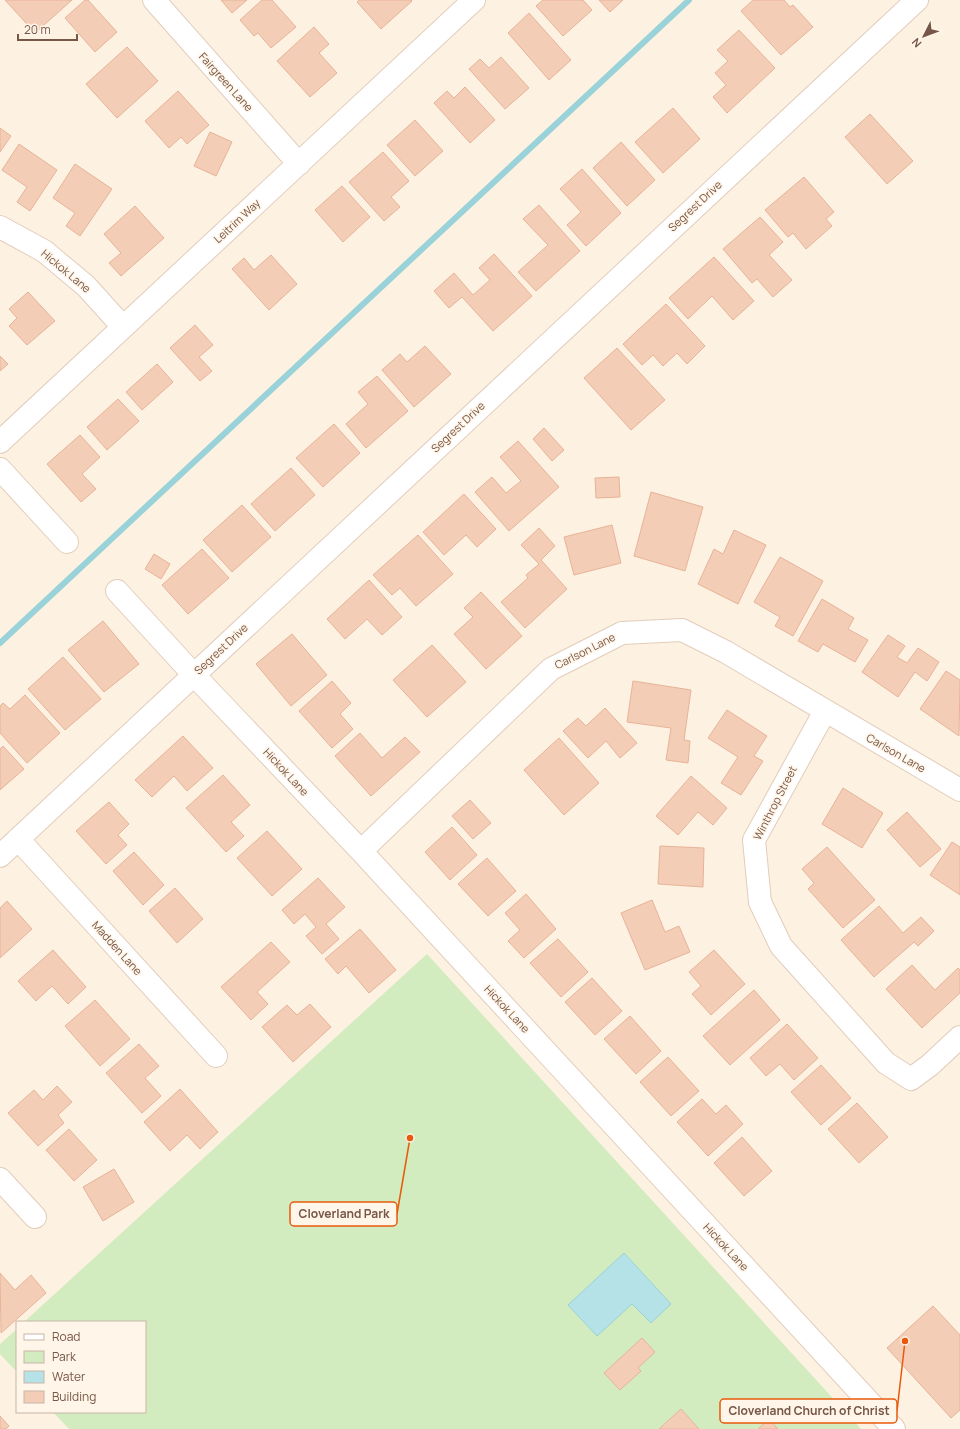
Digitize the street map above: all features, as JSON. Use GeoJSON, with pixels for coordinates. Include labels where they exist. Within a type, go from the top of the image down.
{"type":"FeatureCollection","features":[{"type":"Feature","properties":{"kind":"street","name":"Fairgreen Lane"},"geometry":{"type":"LineString","coordinates":[[154,0],[298,164]]}},
{"type":"Feature","properties":{"kind":"street","name":"Leitrim Way"},"geometry":{"type":"LineString","coordinates":[[0,442],[474,0]]}},
{"type":"Feature","properties":{"kind":"street","name":"Segrest Drive"},"geometry":{"type":"LineString","coordinates":[[0,856],[917,0]]}},
{"type":"Feature","properties":{"kind":"street","name":"Hickok Lane"},"geometry":{"type":"LineString","coordinates":[[0,227],[44,251],[86,286],[123,327]]}},
{"type":"Feature","properties":{"kind":"street"},"geometry":{"type":"LineString","coordinates":[[0,469],[68,542]]}},
{"type":"Feature","properties":{"kind":"street","name":"Hickok Lane"},"geometry":{"type":"LineString","coordinates":[[117,591],[194,675],[361,851],[894,1429]]}},
{"type":"Feature","properties":{"kind":"street","name":"Carlson Lane"},"geometry":{"type":"LineString","coordinates":[[361,851],[550,669],[622,633],[682,630],[726,652],[960,790]]}},
{"type":"Feature","properties":{"kind":"street","name":"Winthrop Street"},"geometry":{"type":"LineString","coordinates":[[825,711],[754,840],[760,902],[781,946],[886,1063],[911,1079],[930,1065],[960,1037]]}},
{"type":"Feature","properties":{"kind":"street","name":"Madden Lane"},"geometry":{"type":"LineString","coordinates":[[18,839],[216,1056]]}},
{"type":"Feature","properties":{"kind":"street"},"geometry":{"type":"LineString","coordinates":[[0,1179],[35,1217]]}},
{"type":"Feature","properties":{"kind":"green space"},"geometry":{"type":"Polygon","coordinates":[[[427,954],[861,1429],[69,1429],[54,1413],[146,1413],[146,1321],[25,1321],[427,954]]]}},
{"type":"Feature","properties":{"kind":"green space"},"geometry":{"type":"Polygon","coordinates":[[[16,1330],[16,1371],[0,1354],[0,1344],[16,1330]]]}},
{"type":"Feature","properties":{"kind":"water"},"geometry":{"type":"Polygon","coordinates":[[[624,1253],[671,1304],[651,1323],[632,1304],[597,1336],[568,1305],[624,1253]]]}},
{"type":"Feature","properties":{"kind":"building"},"geometry":{"type":"Polygon","coordinates":[[[5,0],[72,0],[35,33],[5,0]]]}},
{"type":"Feature","properties":{"kind":"building"},"geometry":{"type":"Polygon","coordinates":[[[85,0],[88,0],[117,32],[95,52],[65,18],[85,0]]]}},
{"type":"Feature","properties":{"kind":"building"},"geometry":{"type":"Polygon","coordinates":[[[221,0],[247,0],[232,13],[221,0]]]}},
{"type":"Feature","properties":{"kind":"building"},"geometry":{"type":"Polygon","coordinates":[[[262,0],[272,0],[296,27],[271,48],[258,33],[254,36],[240,20],[262,0]]]}},
{"type":"Feature","properties":{"kind":"building"},"geometry":{"type":"Polygon","coordinates":[[[359,0],[412,1],[381,29],[357,2],[359,0]]]}},
{"type":"Feature","properties":{"kind":"building"},"geometry":{"type":"Polygon","coordinates":[[[543,0],[583,0],[592,10],[563,36],[536,6],[543,0]]]}},
{"type":"Feature","properties":{"kind":"building"},"geometry":{"type":"Polygon","coordinates":[[[599,0],[623,0],[610,12],[599,0]]]}},
{"type":"Feature","properties":{"kind":"building"},"geometry":{"type":"Polygon","coordinates":[[[753,0],[784,0],[790,7],[793,5],[813,27],[781,55],[741,11],[753,0]]]}},
{"type":"Feature","properties":{"kind":"building"},"geometry":{"type":"Polygon","coordinates":[[[529,13],[571,60],[549,80],[508,33],[529,13]]]}},
{"type":"Feature","properties":{"kind":"building"},"geometry":{"type":"Polygon","coordinates":[[[314,27],[329,44],[319,53],[337,73],[310,97],[277,61],[314,27]]]}},
{"type":"Feature","properties":{"kind":"building"},"geometry":{"type":"Polygon","coordinates":[[[739,30],[775,68],[727,113],[713,97],[726,85],[715,73],[728,61],[717,50],[739,30]]]}},
{"type":"Feature","properties":{"kind":"building"},"geometry":{"type":"Polygon","coordinates":[[[127,47],[158,81],[117,118],[86,84],[127,47]]]}},
{"type":"Feature","properties":{"kind":"building"},"geometry":{"type":"Polygon","coordinates":[[[501,57],[529,88],[505,109],[469,69],[480,59],[489,68],[501,57]]]}},
{"type":"Feature","properties":{"kind":"building"},"geometry":{"type":"Polygon","coordinates":[[[465,87],[495,120],[470,143],[434,103],[447,91],[454,98],[465,87]]]}},
{"type":"Feature","properties":{"kind":"building"},"geometry":{"type":"Polygon","coordinates":[[[178,91],[209,125],[187,144],[181,137],[169,148],[145,121],[178,91]]]}},
{"type":"Feature","properties":{"kind":"building"},"geometry":{"type":"Polygon","coordinates":[[[673,108],[700,139],[663,173],[635,142],[673,108]]]}},
{"type":"Feature","properties":{"kind":"building"},"geometry":{"type":"Polygon","coordinates":[[[870,114],[913,161],[887,184],[845,137],[870,114]]]}},
{"type":"Feature","properties":{"kind":"building"},"geometry":{"type":"Polygon","coordinates":[[[415,120],[443,151],[415,176],[387,145],[415,120]]]}},
{"type":"Feature","properties":{"kind":"building"},"geometry":{"type":"Polygon","coordinates":[[[0,128],[11,136],[0,152],[0,128]]]}},
{"type":"Feature","properties":{"kind":"building"},"geometry":{"type":"Polygon","coordinates":[[[210,132],[232,142],[216,176],[194,166],[210,132]]]}},
{"type":"Feature","properties":{"kind":"building"},"geometry":{"type":"Polygon","coordinates":[[[621,142],[655,180],[627,206],[593,168],[621,142]]]}},
{"type":"Feature","properties":{"kind":"building"},"geometry":{"type":"Polygon","coordinates":[[[19,144],[57,170],[30,211],[17,202],[27,187],[2,170],[19,144]]]}},
{"type":"Feature","properties":{"kind":"building"},"geometry":{"type":"Polygon","coordinates":[[[383,152],[409,181],[391,197],[400,207],[384,221],[349,182],[383,152]]]}},
{"type":"Feature","properties":{"kind":"building"},"geometry":{"type":"Polygon","coordinates":[[[75,164],[112,189],[80,236],[66,226],[75,213],[53,198],[75,164]]]}},
{"type":"Feature","properties":{"kind":"building"},"geometry":{"type":"Polygon","coordinates":[[[582,169],[621,213],[586,246],[567,225],[581,212],[560,189],[582,169]]]}},
{"type":"Feature","properties":{"kind":"building"},"geometry":{"type":"Polygon","coordinates":[[[804,177],[834,212],[826,219],[832,226],[806,249],[793,233],[788,237],[765,210],[804,177]]]}},
{"type":"Feature","properties":{"kind":"building"},"geometry":{"type":"Polygon","coordinates":[[[342,186],[370,217],[343,242],[315,210],[342,186]]]}},
{"type":"Feature","properties":{"kind":"building"},"geometry":{"type":"Polygon","coordinates":[[[539,205],[580,251],[536,291],[518,272],[548,245],[523,219],[539,205]]]}},
{"type":"Feature","properties":{"kind":"building"},"geometry":{"type":"Polygon","coordinates":[[[135,206],[164,238],[121,276],[109,263],[121,253],[104,234],[135,206]]]}},
{"type":"Feature","properties":{"kind":"building"},"geometry":{"type":"Polygon","coordinates":[[[760,217],[783,242],[769,255],[792,280],[773,297],[757,279],[752,283],[723,249],[760,217]]]}},
{"type":"Feature","properties":{"kind":"building"},"geometry":{"type":"Polygon","coordinates":[[[494,254],[532,296],[493,331],[462,297],[449,308],[434,291],[454,273],[473,295],[490,280],[479,268],[494,254]]]}},
{"type":"Feature","properties":{"kind":"building"},"geometry":{"type":"Polygon","coordinates":[[[271,255],[297,284],[269,310],[232,269],[244,258],[254,270],[271,255]]]}},
{"type":"Feature","properties":{"kind":"building"},"geometry":{"type":"Polygon","coordinates":[[[714,257],[754,301],[733,320],[712,296],[688,319],[669,298],[714,257]]]}},
{"type":"Feature","properties":{"kind":"building"},"geometry":{"type":"Polygon","coordinates":[[[28,292],[55,321],[27,345],[9,326],[17,318],[9,309],[28,292]]]}},
{"type":"Feature","properties":{"kind":"building"},"geometry":{"type":"Polygon","coordinates":[[[666,304],[705,346],[687,364],[677,353],[663,366],[653,355],[642,365],[623,344],[666,304]]]}},
{"type":"Feature","properties":{"kind":"building"},"geometry":{"type":"Polygon","coordinates":[[[195,325],[213,345],[199,357],[212,371],[200,381],[170,348],[195,325]]]}},
{"type":"Feature","properties":{"kind":"building"},"geometry":{"type":"Polygon","coordinates":[[[425,346],[451,374],[414,407],[382,370],[400,354],[407,362],[425,346]]]}},
{"type":"Feature","properties":{"kind":"building"},"geometry":{"type":"Polygon","coordinates":[[[617,348],[665,400],[631,430],[584,378],[617,348]]]}},
{"type":"Feature","properties":{"kind":"building"},"geometry":{"type":"Polygon","coordinates":[[[0,356],[8,364],[0,371],[0,356]]]}},
{"type":"Feature","properties":{"kind":"building"},"geometry":{"type":"Polygon","coordinates":[[[157,364],[173,382],[142,410],[126,392],[157,364]]]}},
{"type":"Feature","properties":{"kind":"building"},"geometry":{"type":"Polygon","coordinates":[[[377,376],[408,411],[366,448],[346,424],[368,404],[358,392],[377,376]]]}},
{"type":"Feature","properties":{"kind":"building"},"geometry":{"type":"Polygon","coordinates":[[[118,399],[139,421],[107,450],[87,427],[118,399]]]}},
{"type":"Feature","properties":{"kind":"building"},"geometry":{"type":"Polygon","coordinates":[[[334,424],[360,453],[323,487],[296,458],[334,424]]]}},
{"type":"Feature","properties":{"kind":"building"},"geometry":{"type":"Polygon","coordinates":[[[544,428],[564,450],[552,461],[533,439],[544,428]]]}},
{"type":"Feature","properties":{"kind":"building"},"geometry":{"type":"Polygon","coordinates":[[[80,435],[100,457],[82,474],[96,489],[81,502],[47,464],[80,435]]]}},
{"type":"Feature","properties":{"kind":"building"},"geometry":{"type":"Polygon","coordinates":[[[518,441],[559,487],[509,531],[475,492],[492,477],[506,493],[521,481],[500,457],[518,441]]]}},
{"type":"Feature","properties":{"kind":"building"},"geometry":{"type":"Polygon","coordinates":[[[291,468],[315,495],[275,531],[251,504],[291,468]]]}},
{"type":"Feature","properties":{"kind":"building"},"geometry":{"type":"Polygon","coordinates":[[[619,477],[620,497],[596,498],[595,478],[619,477]]]}},
{"type":"Feature","properties":{"kind":"building"},"geometry":{"type":"Polygon","coordinates":[[[651,492],[703,507],[685,571],[634,556],[651,492]]]}},
{"type":"Feature","properties":{"kind":"building"},"geometry":{"type":"Polygon","coordinates":[[[464,494],[496,529],[477,547],[466,535],[444,555],[423,532],[464,494]]]}},
{"type":"Feature","properties":{"kind":"building"},"geometry":{"type":"Polygon","coordinates":[[[242,505],[271,537],[232,572],[203,540],[242,505]]]}},
{"type":"Feature","properties":{"kind":"building"},"geometry":{"type":"Polygon","coordinates":[[[612,525],[621,563],[574,575],[564,537],[612,525]]]}},
{"type":"Feature","properties":{"kind":"building"},"geometry":{"type":"Polygon","coordinates":[[[539,528],[555,546],[541,560],[567,589],[525,628],[501,602],[528,578],[526,575],[539,564],[521,545],[539,528]]]}},
{"type":"Feature","properties":{"kind":"building"},"geometry":{"type":"Polygon","coordinates":[[[734,530],[766,545],[738,604],[698,584],[714,549],[723,554],[734,530]]]}},
{"type":"Feature","properties":{"kind":"building"},"geometry":{"type":"Polygon","coordinates":[[[418,535],[453,574],[416,606],[400,588],[392,595],[373,575],[418,535]]]}},
{"type":"Feature","properties":{"kind":"building"},"geometry":{"type":"Polygon","coordinates":[[[202,549],[229,578],[188,614],[162,585],[202,549]]]}},
{"type":"Feature","properties":{"kind":"building"},"geometry":{"type":"Polygon","coordinates":[[[154,554],[170,564],[161,579],[145,569],[154,554]]]}},
{"type":"Feature","properties":{"kind":"building"},"geometry":{"type":"Polygon","coordinates":[[[780,557],[823,581],[793,636],[775,626],[780,617],[754,602],[780,557]]]}},
{"type":"Feature","properties":{"kind":"building"},"geometry":{"type":"Polygon","coordinates":[[[369,580],[402,617],[382,635],[367,619],[345,639],[327,619],[369,580]]]}},
{"type":"Feature","properties":{"kind":"building"},"geometry":{"type":"Polygon","coordinates":[[[481,592],[522,636],[486,669],[454,634],[473,617],[464,608],[481,592]]]}},
{"type":"Feature","properties":{"kind":"building"},"geometry":{"type":"Polygon","coordinates":[[[822,599],[854,618],[848,629],[868,640],[855,662],[823,644],[818,652],[798,641],[822,599]]]}},
{"type":"Feature","properties":{"kind":"building"},"geometry":{"type":"Polygon","coordinates":[[[103,621],[139,664],[104,692],[68,650],[103,621]]]}},
{"type":"Feature","properties":{"kind":"building"},"geometry":{"type":"Polygon","coordinates":[[[292,634],[327,675],[291,706],[256,664],[292,634]]]}},
{"type":"Feature","properties":{"kind":"building"},"geometry":{"type":"Polygon","coordinates":[[[888,635],[905,646],[897,657],[907,663],[918,648],[939,662],[927,681],[915,672],[898,697],[862,672],[888,635]]]}},
{"type":"Feature","properties":{"kind":"building"},"geometry":{"type":"Polygon","coordinates":[[[432,645],[466,682],[427,717],[393,680],[432,645]]]}},
{"type":"Feature","properties":{"kind":"building"},"geometry":{"type":"Polygon","coordinates":[[[63,657],[101,699],[65,730],[28,689],[63,657]]]}},
{"type":"Feature","properties":{"kind":"building"},"geometry":{"type":"Polygon","coordinates":[[[946,671],[960,680],[959,736],[920,709],[946,671]]]}},
{"type":"Feature","properties":{"kind":"building"},"geometry":{"type":"Polygon","coordinates":[[[332,681],[351,703],[340,714],[353,729],[332,748],[299,711],[332,681]]]}},
{"type":"Feature","properties":{"kind":"building"},"geometry":{"type":"Polygon","coordinates":[[[633,681],[691,690],[684,740],[690,741],[688,763],[666,760],[671,728],[627,722],[633,681]]]}},
{"type":"Feature","properties":{"kind":"building"},"geometry":{"type":"Polygon","coordinates":[[[25,695],[60,733],[27,763],[0,733],[0,706],[3,703],[10,709],[25,695]]]}},
{"type":"Feature","properties":{"kind":"building"},"geometry":{"type":"Polygon","coordinates":[[[605,708],[637,743],[620,758],[606,741],[588,758],[563,731],[578,718],[586,726],[605,708]]]}},
{"type":"Feature","properties":{"kind":"building"},"geometry":{"type":"Polygon","coordinates":[[[727,710],[767,736],[754,756],[763,761],[741,795],[721,783],[738,757],[708,738],[727,710]]]}},
{"type":"Feature","properties":{"kind":"building"},"geometry":{"type":"Polygon","coordinates":[[[360,733],[382,758],[405,737],[420,752],[371,796],[335,756],[360,733]]]}},
{"type":"Feature","properties":{"kind":"building"},"geometry":{"type":"Polygon","coordinates":[[[183,736],[213,768],[187,791],[174,776],[152,797],[135,780],[183,736]]]}},
{"type":"Feature","properties":{"kind":"building"},"geometry":{"type":"Polygon","coordinates":[[[559,738],[599,783],[564,815],[524,770],[559,738]]]}},
{"type":"Feature","properties":{"kind":"building"},"geometry":{"type":"Polygon","coordinates":[[[3,746],[24,769],[0,790],[0,749],[3,746]]]}},
{"type":"Feature","properties":{"kind":"building"},"geometry":{"type":"Polygon","coordinates":[[[223,775],[250,805],[231,822],[244,836],[226,852],[186,808],[223,775]]]}},
{"type":"Feature","properties":{"kind":"building"},"geometry":{"type":"Polygon","coordinates":[[[691,776],[727,808],[713,825],[698,812],[678,835],[656,816],[691,776]]]}},
{"type":"Feature","properties":{"kind":"building"},"geometry":{"type":"Polygon","coordinates":[[[843,788],[883,813],[862,848],[822,824],[843,788]]]}},
{"type":"Feature","properties":{"kind":"building"},"geometry":{"type":"Polygon","coordinates":[[[470,800],[491,823],[473,839],[452,816],[470,800]]]}},
{"type":"Feature","properties":{"kind":"building"},"geometry":{"type":"Polygon","coordinates":[[[109,802],[129,824],[118,835],[127,845],[106,864],[76,831],[109,802]]]}},
{"type":"Feature","properties":{"kind":"building"},"geometry":{"type":"Polygon","coordinates":[[[907,812],[941,849],[920,867],[887,830],[907,812]]]}},
{"type":"Feature","properties":{"kind":"building"},"geometry":{"type":"Polygon","coordinates":[[[452,827],[477,855],[450,880],[425,852],[452,827]]]}},
{"type":"Feature","properties":{"kind":"building"},"geometry":{"type":"Polygon","coordinates":[[[267,831],[302,869],[272,896],[237,858],[267,831]]]}},
{"type":"Feature","properties":{"kind":"building"},"geometry":{"type":"Polygon","coordinates":[[[952,842],[960,847],[960,895],[930,875],[952,842]]]}},
{"type":"Feature","properties":{"kind":"building"},"geometry":{"type":"Polygon","coordinates":[[[660,846],[704,848],[703,887],[658,884],[660,846]]]}},
{"type":"Feature","properties":{"kind":"building"},"geometry":{"type":"Polygon","coordinates":[[[827,847],[875,900],[843,928],[808,889],[814,883],[802,869],[827,847]]]}},
{"type":"Feature","properties":{"kind":"building"},"geometry":{"type":"Polygon","coordinates":[[[134,852],[164,885],[143,905],[113,871],[134,852]]]}},
{"type":"Feature","properties":{"kind":"building"},"geometry":{"type":"Polygon","coordinates":[[[487,858],[516,891],[488,916],[458,884],[487,858]]]}},
{"type":"Feature","properties":{"kind":"building"},"geometry":{"type":"Polygon","coordinates":[[[318,878],[345,907],[326,924],[339,939],[322,954],[306,936],[316,927],[305,914],[294,924],[282,910],[318,878]]]}},
{"type":"Feature","properties":{"kind":"building"},"geometry":{"type":"Polygon","coordinates":[[[175,888],[203,919],[177,943],[149,911],[175,888]]]}},
{"type":"Feature","properties":{"kind":"building"},"geometry":{"type":"Polygon","coordinates":[[[526,894],[556,929],[524,958],[508,941],[520,930],[505,913],[526,894]]]}},
{"type":"Feature","properties":{"kind":"building"},"geometry":{"type":"Polygon","coordinates":[[[652,900],[665,932],[679,926],[690,952],[645,970],[621,913],[652,900]]]}},
{"type":"Feature","properties":{"kind":"building"},"geometry":{"type":"Polygon","coordinates":[[[7,901],[32,929],[0,958],[0,908],[7,901]]]}},
{"type":"Feature","properties":{"kind":"building"},"geometry":{"type":"Polygon","coordinates":[[[879,906],[903,933],[921,917],[934,931],[918,946],[914,942],[874,977],[841,940],[879,906]]]}},
{"type":"Feature","properties":{"kind":"building"},"geometry":{"type":"Polygon","coordinates":[[[360,929],[396,970],[369,993],[346,966],[338,974],[325,959],[360,929]]]}},
{"type":"Feature","properties":{"kind":"building"},"geometry":{"type":"Polygon","coordinates":[[[558,939],[588,972],[561,997],[530,963],[558,939]]]}},
{"type":"Feature","properties":{"kind":"building"},"geometry":{"type":"Polygon","coordinates":[[[271,942],[290,962],[257,992],[268,1004],[251,1020],[221,987],[271,942]]]}},
{"type":"Feature","properties":{"kind":"building"},"geometry":{"type":"Polygon","coordinates":[[[53,950],[86,987],[68,1004],[52,986],[36,1001],[18,981],[53,950]]]}},
{"type":"Feature","properties":{"kind":"building"},"geometry":{"type":"Polygon","coordinates":[[[714,950],[745,984],[711,1015],[692,994],[701,986],[689,972],[714,950]]]}},
{"type":"Feature","properties":{"kind":"building"},"geometry":{"type":"Polygon","coordinates":[[[912,965],[935,990],[958,968],[960,970],[960,993],[922,1028],[886,989],[912,965]]]}},
{"type":"Feature","properties":{"kind":"building"},"geometry":{"type":"Polygon","coordinates":[[[592,978],[622,1011],[595,1035],[565,1002],[592,978]]]}},
{"type":"Feature","properties":{"kind":"building"},"geometry":{"type":"Polygon","coordinates":[[[754,990],[780,1020],[730,1065],[703,1036],[754,990]]]}},
{"type":"Feature","properties":{"kind":"building"},"geometry":{"type":"Polygon","coordinates":[[[95,1000],[130,1039],[100,1066],[65,1026],[95,1000]]]}},
{"type":"Feature","properties":{"kind":"building"},"geometry":{"type":"Polygon","coordinates":[[[310,1004],[331,1027],[293,1062],[262,1027],[287,1005],[297,1015],[310,1004]]]}},
{"type":"Feature","properties":{"kind":"building"},"geometry":{"type":"Polygon","coordinates":[[[630,1016],[661,1051],[636,1074],[604,1039],[630,1016]]]}},
{"type":"Feature","properties":{"kind":"building"},"geometry":{"type":"Polygon","coordinates":[[[787,1024],[818,1058],[794,1080],[780,1064],[766,1076],[750,1058],[787,1024]]]}},
{"type":"Feature","properties":{"kind":"building"},"geometry":{"type":"Polygon","coordinates":[[[139,1044],[159,1066],[145,1078],[161,1096],[142,1113],[106,1073],[139,1044]]]}},
{"type":"Feature","properties":{"kind":"building"},"geometry":{"type":"Polygon","coordinates":[[[668,1057],[699,1091],[671,1116],[640,1082],[668,1057]]]}},
{"type":"Feature","properties":{"kind":"building"},"geometry":{"type":"Polygon","coordinates":[[[821,1065],[851,1098],[821,1125],[791,1092],[821,1065]]]}},
{"type":"Feature","properties":{"kind":"building"},"geometry":{"type":"Polygon","coordinates":[[[57,1086],[72,1102],[58,1115],[64,1123],[38,1146],[8,1113],[34,1090],[43,1100],[57,1086]]]}},
{"type":"Feature","properties":{"kind":"building"},"geometry":{"type":"Polygon","coordinates":[[[180,1089],[218,1132],[200,1149],[187,1135],[170,1151],[144,1122],[180,1089]]]}},
{"type":"Feature","properties":{"kind":"building"},"geometry":{"type":"Polygon","coordinates":[[[702,1099],[716,1114],[726,1105],[743,1124],[708,1156],[677,1122],[702,1099]]]}},
{"type":"Feature","properties":{"kind":"building"},"geometry":{"type":"Polygon","coordinates":[[[857,1103],[888,1137],[859,1163],[828,1129],[857,1103]]]}},
{"type":"Feature","properties":{"kind":"building"},"geometry":{"type":"Polygon","coordinates":[[[69,1129],[97,1160],[74,1181],[46,1150],[69,1129]]]}},
{"type":"Feature","properties":{"kind":"building"},"geometry":{"type":"Polygon","coordinates":[[[742,1137],[772,1171],[744,1196],[714,1163],[742,1137]]]}},
{"type":"Feature","properties":{"kind":"building"},"geometry":{"type":"Polygon","coordinates":[[[114,1169],[134,1202],[103,1221],[83,1187],[114,1169]]]}},
{"type":"Feature","properties":{"kind":"building"},"geometry":{"type":"Polygon","coordinates":[[[0,1273],[15,1290],[31,1275],[46,1293],[1,1333],[0,1273]]]}},
{"type":"Feature","properties":{"kind":"building"},"geometry":{"type":"Polygon","coordinates":[[[933,1306],[960,1335],[960,1410],[951,1418],[887,1348],[933,1306]]]}},
{"type":"Feature","properties":{"kind":"building"},"geometry":{"type":"Polygon","coordinates":[[[642,1338],[655,1352],[638,1368],[641,1371],[620,1390],[604,1373],[642,1338]]]}},
{"type":"Feature","properties":{"kind":"building"},"geometry":{"type":"Polygon","coordinates":[[[681,1409],[699,1429],[659,1429],[681,1409]]]}},
{"type":"Feature","properties":{"kind":"building"},"geometry":{"type":"Polygon","coordinates":[[[0,1416],[9,1426],[6,1429],[0,1429],[0,1416]]]}},
{"type":"Feature","properties":{"kind":"building"},"geometry":{"type":"Polygon","coordinates":[[[769,1419],[778,1429],[758,1429],[769,1419]]]}},
{"type":"Feature","properties":{"kind":"waterway"},"geometry":{"type":"LineString","coordinates":[[0,643],[689,0]]}},
{"type":"Feature","properties":{"kind":"place","name":"Cloverland Park"},"geometry":{"type":"Point","coordinates":[410,1138]}},
{"type":"Feature","properties":{"kind":"place","name":"Cloverland Church of Christ"},"geometry":{"type":"Point","coordinates":[905,1341]}}]}
